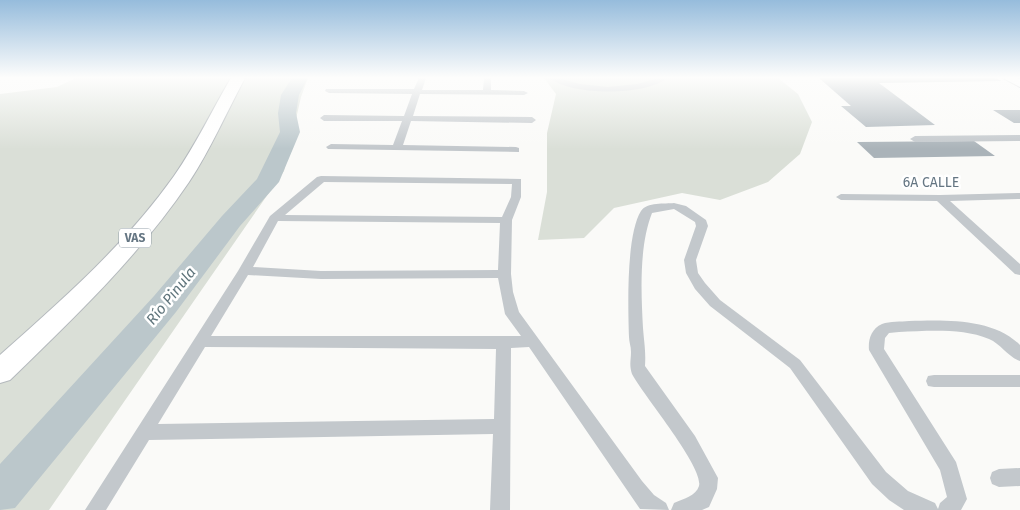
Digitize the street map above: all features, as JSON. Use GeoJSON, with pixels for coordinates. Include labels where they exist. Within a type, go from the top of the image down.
{"type":"FeatureCollection","features":[{"type":"Feature","properties":{"kind":"highway","name":"VAS"},"geometry":{"type":"LineString","coordinates":[[0,355],[66,294],[120,239],[147,207],[184,154],[214,102]]}},
{"type":"Feature","properties":{"kind":"highway","name":"VAS"},"geometry":{"type":"LineString","coordinates":[[0,372],[82,295],[133,240],[175,188],[199,152],[225,102]]}},
{"type":"Feature","properties":{"kind":"street"},"geometry":{"type":"LineString","coordinates":[[397,148],[413,102]]}},
{"type":"Feature","properties":{"kind":"street"},"geometry":{"type":"LineString","coordinates":[[324,118],[532,120]]}},
{"type":"Feature","properties":{"kind":"street"},"geometry":{"type":"LineString","coordinates":[[915,138],[1020,138]]}},
{"type":"Feature","properties":{"kind":"street"},"geometry":{"type":"LineString","coordinates":[[331,147],[516,150]]}},
{"type":"Feature","properties":{"kind":"street"},"geometry":{"type":"LineString","coordinates":[[95,510],[244,271],[274,218],[321,179],[517,181],[516,198],[506,220],[504,274],[506,292],[512,314],[533,340],[635,488],[648,502],[660,510]]}},
{"type":"Feature","properties":{"kind":"street","name":"6A CALLE"},"geometry":{"type":"LineString","coordinates":[[841,197],[940,198],[1020,196]]}},
{"type":"Feature","properties":{"kind":"street"},"geometry":{"type":"LineString","coordinates":[[940,198],[1020,271]]}},
{"type":"Feature","properties":{"kind":"street"},"geometry":{"type":"LineString","coordinates":[[681,510],[702,500],[708,489],[709,478],[689,442],[640,374],[637,366],[639,350],[636,340],[635,310],[641,226],[647,211],[664,206],[682,208],[700,220],[702,226],[690,260],[692,273],[700,286],[716,303],[795,364],[879,478],[893,492],[918,508],[928,510]]}},
{"type":"Feature","properties":{"kind":"street"},"geometry":{"type":"LineString","coordinates":[[274,218],[506,220]]}},
{"type":"Feature","properties":{"kind":"street"},"geometry":{"type":"LineString","coordinates":[[244,271],[321,274],[504,274]]}},
{"type":"Feature","properties":{"kind":"street"},"geometry":{"type":"LineString","coordinates":[[946,510],[952,507],[957,499],[949,468],[877,350],[875,341],[878,333],[886,328],[969,328],[983,331],[1006,341],[1020,355]]}},
{"type":"Feature","properties":{"kind":"street"},"geometry":{"type":"LineString","coordinates":[[199,342],[504,343],[533,340]]}},
{"type":"Feature","properties":{"kind":"street"},"geometry":{"type":"LineString","coordinates":[[500,510],[504,343]]}},
{"type":"Feature","properties":{"kind":"street"},"geometry":{"type":"LineString","coordinates":[[934,381],[1020,381]]}},
{"type":"Feature","properties":{"kind":"street"},"geometry":{"type":"LineString","coordinates":[[143,432],[502,426]]}},
{"type":"Feature","properties":{"kind":"street"},"geometry":{"type":"LineString","coordinates":[[999,478],[1020,477]]}},
{"type":"Feature","properties":{"kind":"shaded area"},"geometry":{"type":"Polygon","coordinates":[[[0,102],[300,102],[284,171],[49,510],[0,510],[0,102]]]}},
{"type":"Feature","properties":{"kind":"shaded area"},"geometry":{"type":"Polygon","coordinates":[[[554,102],[802,102],[812,122],[800,154],[768,182],[720,200],[682,193],[614,208],[584,238],[538,240],[547,192],[547,133],[554,102]]]}},
{"type":"Feature","properties":{"kind":"building"},"geometry":{"type":"Polygon","coordinates":[[[846,102],[904,102],[935,125],[866,127],[841,106],[851,106],[846,102]]]}},
{"type":"Feature","properties":{"kind":"building"},"geometry":{"type":"Polygon","coordinates":[[[993,110],[1020,110],[1020,123],[1014,123],[993,110]]]}},
{"type":"Feature","properties":{"kind":"building"},"geometry":{"type":"Polygon","coordinates":[[[974,141],[995,156],[874,158],[857,142],[974,141]]]}},
{"type":"Feature","properties":{"kind":"waterway","name":"Río Pinula"},"geometry":{"type":"LineString","coordinates":[[0,494],[165,304],[231,221],[267,182],[290,132],[287,113],[289,102]]}}]}
